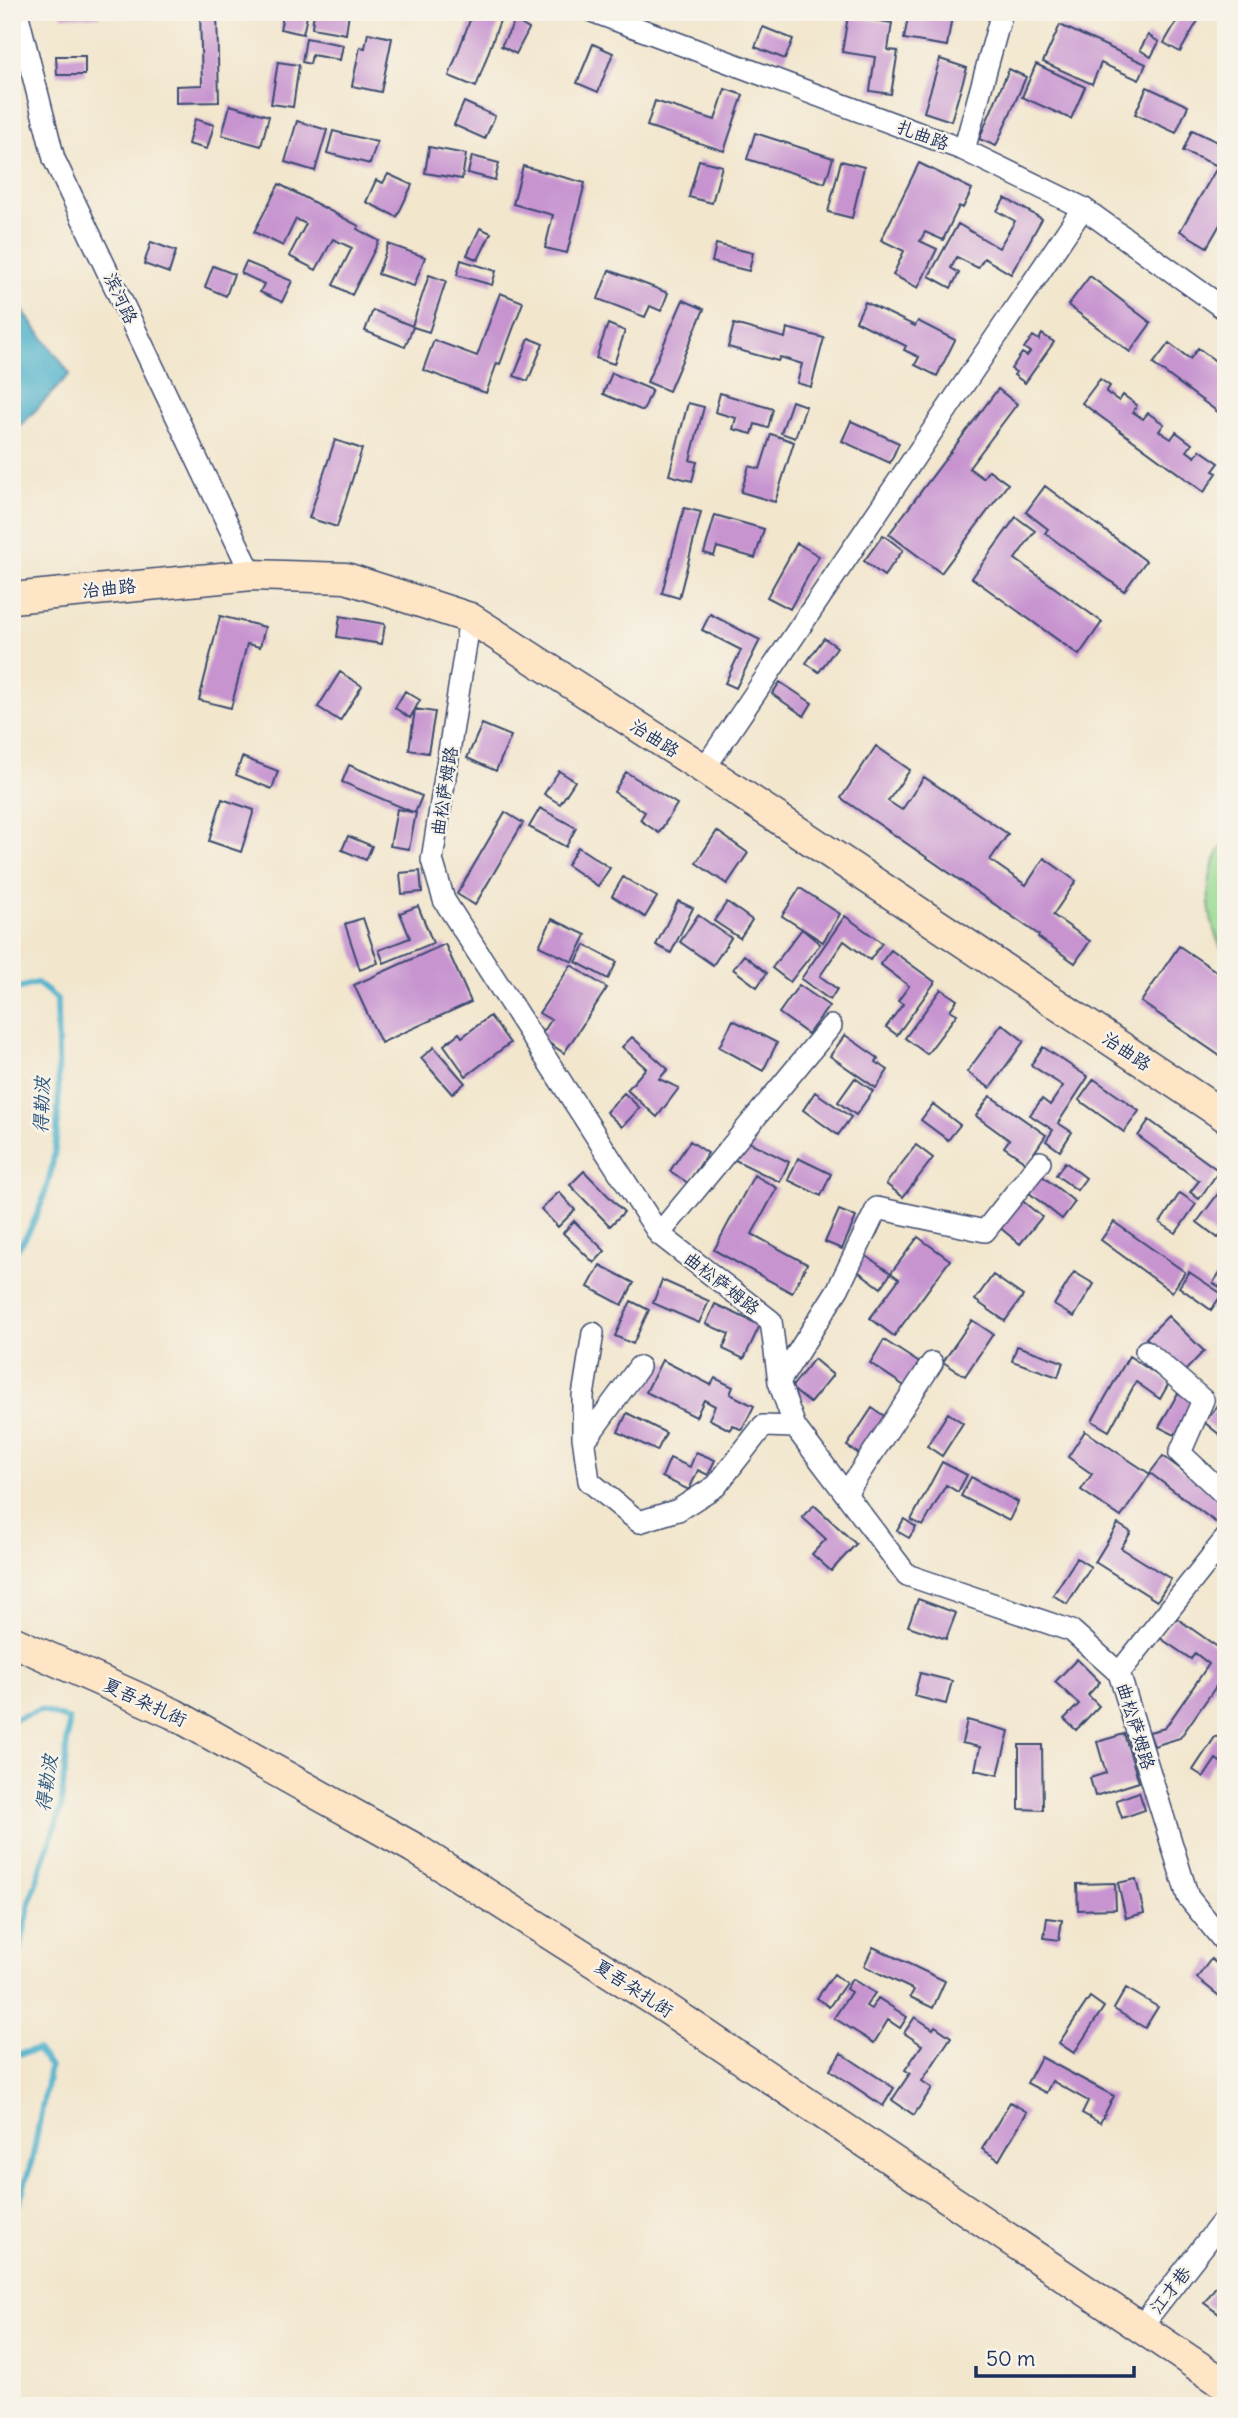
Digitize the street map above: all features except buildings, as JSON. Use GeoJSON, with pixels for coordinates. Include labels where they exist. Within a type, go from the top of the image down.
{"type":"FeatureCollection","features":[{"type":"Feature","properties":{"kind":"main road","name":"治曲路"},"geometry":{"type":"LineString","coordinates":[[12,598],[252,575],[346,578],[470,618],[704,769],[1226,1117]]}},
{"type":"Feature","properties":{"kind":"main road","name":"夏吾杂扎街"},"geometry":{"type":"LineString","coordinates":[[12,1641],[174,1714],[414,1848],[660,2004],[1139,2329],[1226,2385]]}},
{"type":"Feature","properties":{"kind":"street","name":"滨河路"},"geometry":{"type":"LineString","coordinates":[[17,12],[54,159],[252,575]]}},
{"type":"Feature","properties":{"kind":"street","name":"扎曲路"},"geometry":{"type":"LineString","coordinates":[[594,12],[964,150],[1083,208],[1226,310]]}},
{"type":"Feature","properties":{"kind":"street"},"geometry":{"type":"LineString","coordinates":[[964,150],[1002,12]]}},
{"type":"Feature","properties":{"kind":"street"},"geometry":{"type":"LineString","coordinates":[[704,769],[1083,208]]}},
{"type":"Feature","properties":{"kind":"street","name":"曲松萨姆路"},"geometry":{"type":"LineString","coordinates":[[470,618],[432,860],[444,900],[659,1234],[771,1321],[779,1382],[795,1427],[906,1575],[1072,1631],[1119,1673],[1188,1896],[1226,1944]]}},
{"type":"Feature","properties":{"kind":"street"},"geometry":{"type":"LineString","coordinates":[[659,1234],[831,1026]]}},
{"type":"Feature","properties":{"kind":"street"},"geometry":{"type":"LineString","coordinates":[[779,1382],[838,1289],[877,1208],[985,1231],[1040,1162]]}},
{"type":"Feature","properties":{"kind":"street"},"geometry":{"type":"LineString","coordinates":[[593,1333],[583,1396],[583,1437],[589,1481],[639,1522],[678,1510],[716,1486],[763,1426],[795,1427]]}},
{"type":"Feature","properties":{"kind":"street"},"geometry":{"type":"LineString","coordinates":[[1146,1351],[1203,1400],[1180,1453],[1226,1496]]}},
{"type":"Feature","properties":{"kind":"street"},"geometry":{"type":"LineString","coordinates":[[849,1489],[932,1363]]}},
{"type":"Feature","properties":{"kind":"street"},"geometry":{"type":"LineString","coordinates":[[589,1434],[639,1367]]}},
{"type":"Feature","properties":{"kind":"street"},"geometry":{"type":"LineString","coordinates":[[1119,1673],[1226,1538]]}},
{"type":"Feature","properties":{"kind":"street","name":"江才巷"},"geometry":{"type":"LineString","coordinates":[[1139,2329],[1226,2217]]}},
{"type":"Feature","properties":{"kind":"green space"},"geometry":{"type":"Polygon","coordinates":[[[1226,841],[1226,957],[1210,914],[1209,883],[1212,868],[1226,841]]]}},
{"type":"Feature","properties":{"kind":"water"},"geometry":{"type":"Polygon","coordinates":[[[12,296],[70,374],[12,435],[12,296]]]}},
{"type":"Feature","properties":{"kind":"waterway","name":"得勒波"},"geometry":{"type":"LineString","coordinates":[[12,990],[37,983],[57,999],[59,1085],[52,1169],[33,1223],[12,1254]]}},
{"type":"Feature","properties":{"kind":"waterway","name":"得勒波"},"geometry":{"type":"LineString","coordinates":[[12,1720],[40,1710],[69,1720],[61,1809],[31,1898],[12,1988]]}},
{"type":"Feature","properties":{"kind":"waterway","name":"得勒波"},"geometry":{"type":"LineString","coordinates":[[12,2055],[37,2050],[50,2067],[32,2160],[12,2227]]}}]}
